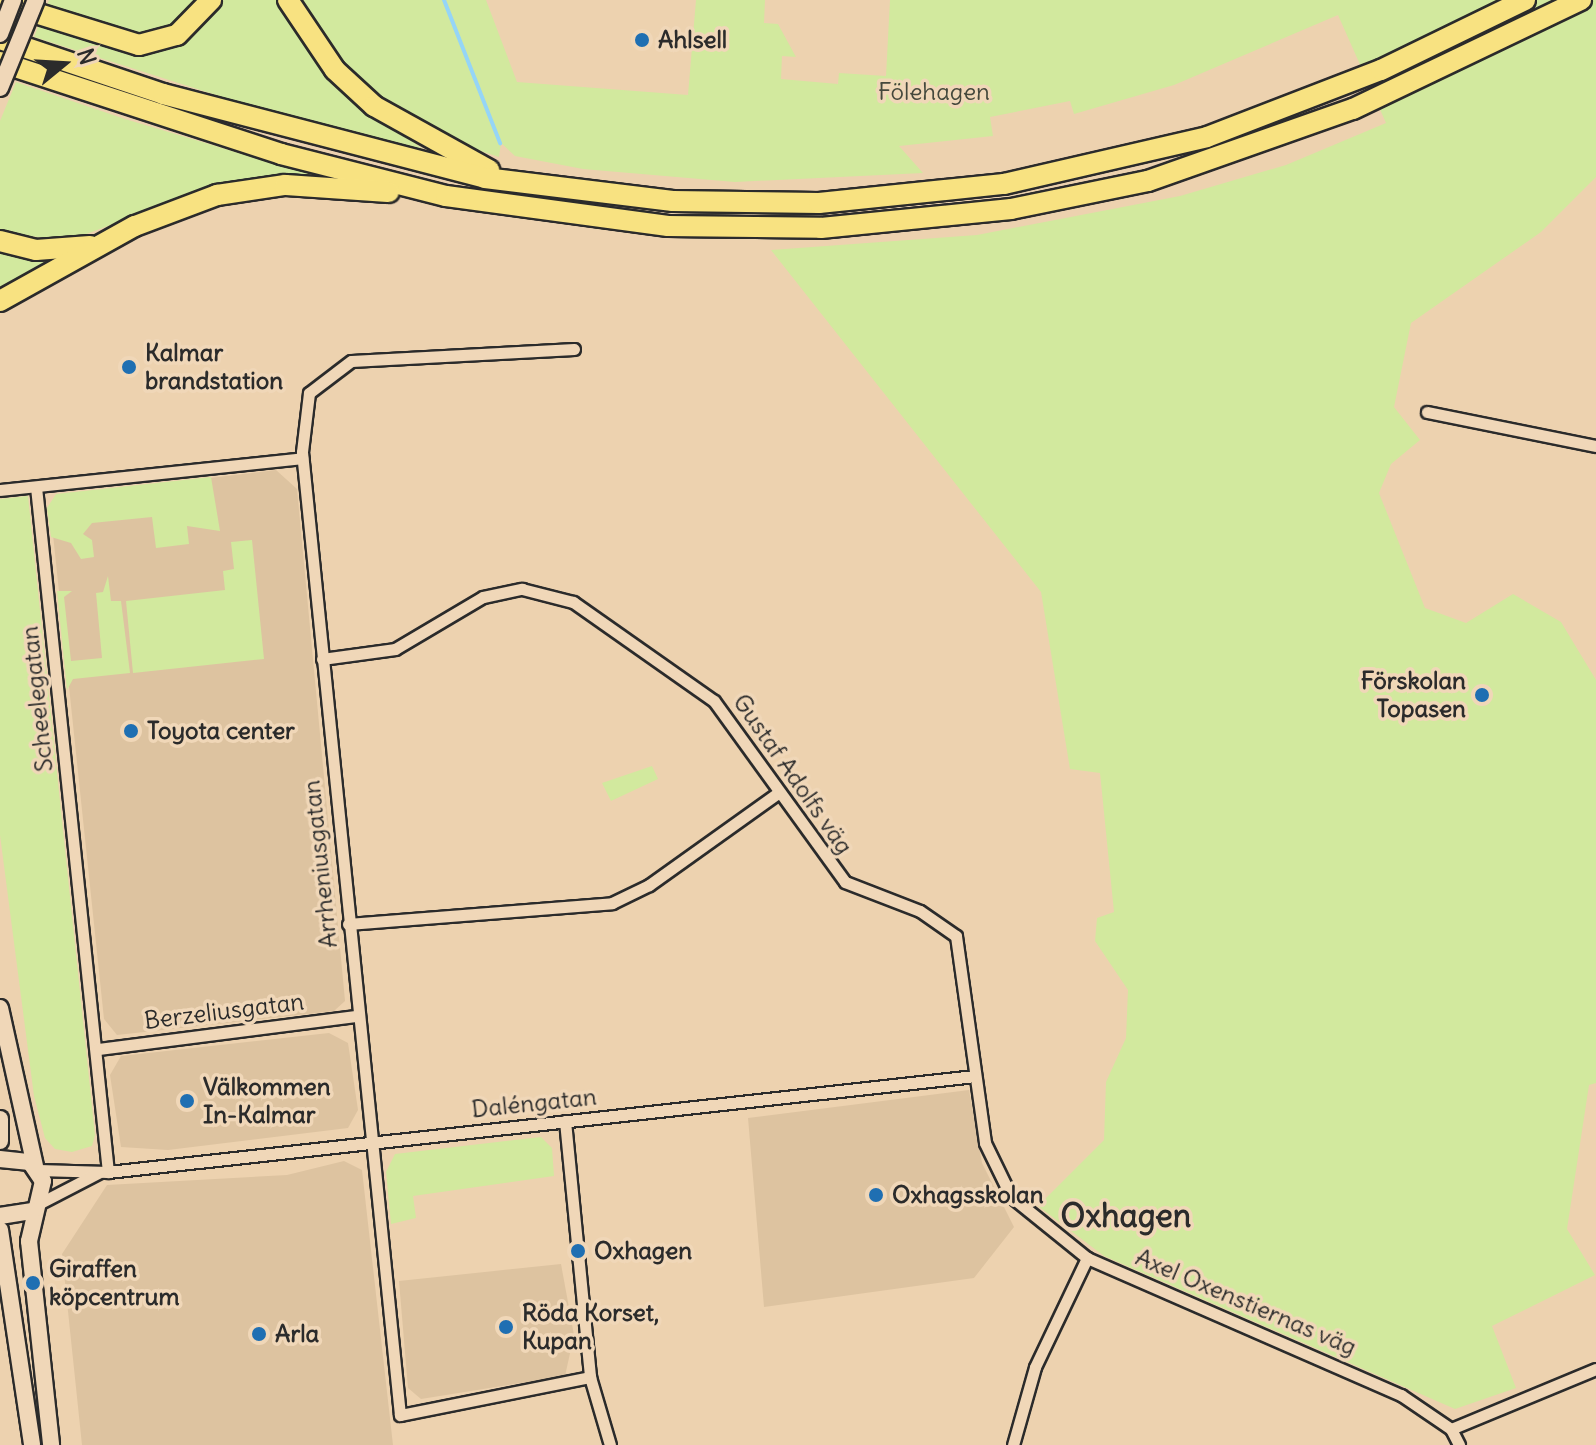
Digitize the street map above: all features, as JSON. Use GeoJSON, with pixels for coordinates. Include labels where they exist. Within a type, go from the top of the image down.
{"type":"FeatureCollection","features":[{"type":"Feature","properties":{"kind":"highway"},"geometry":{"type":"LineString","coordinates":[[0,2],[139,45],[177,35],[211,0]]}},
{"type":"Feature","properties":{"kind":"highway"},"geometry":{"type":"LineString","coordinates":[[288,0],[335,70],[374,106],[515,183]]}},
{"type":"Feature","properties":{"kind":"highway"},"geometry":{"type":"LineString","coordinates":[[1479,25],[1513,0]]}},
{"type":"Feature","properties":{"kind":"highway"},"geometry":{"type":"LineString","coordinates":[[0,36],[274,126],[515,183],[757,203],[1004,184],[1219,133],[1479,25],[1525,0]]}},
{"type":"Feature","properties":{"kind":"highway"},"geometry":{"type":"LineString","coordinates":[[0,301],[100,244],[176,208],[260,186],[446,196],[612,221],[758,229],[885,225],[1011,209],[1148,181],[1289,135],[1517,34],[1581,0]]}},
{"type":"Feature","properties":{"kind":"highway"},"geometry":{"type":"LineString","coordinates":[[1517,34],[1596,8]]}},
{"type":"Feature","properties":{"kind":"highway"},"geometry":{"type":"LineString","coordinates":[[0,62],[281,154],[446,196]]}},
{"type":"Feature","properties":{"kind":"highway"},"geometry":{"type":"LineString","coordinates":[[0,241],[36,250],[100,244]]}},
{"type":"Feature","properties":{"kind":"main road"},"geometry":{"type":"LineString","coordinates":[[0,36],[13,0]]}},
{"type":"Feature","properties":{"kind":"main road"},"geometry":{"type":"LineString","coordinates":[[0,88],[36,0]]}},
{"type":"Feature","properties":{"kind":"main road"},"geometry":{"type":"LineString","coordinates":[[0,1008],[37,1168],[36,1207],[29,1241],[51,1445]]}},
{"type":"Feature","properties":{"kind":"main road"},"geometry":{"type":"LineString","coordinates":[[0,1119],[0,1141]]}},
{"type":"Feature","properties":{"kind":"main road"},"geometry":{"type":"LineString","coordinates":[[0,1159],[37,1168]]}},
{"type":"Feature","properties":{"kind":"main road"},"geometry":{"type":"LineString","coordinates":[[0,1216],[36,1207]]}},
{"type":"Feature","properties":{"kind":"main road"},"geometry":{"type":"LineString","coordinates":[[0,1230],[32,1445]]}},
{"type":"Feature","properties":{"kind":"street","name":"Arrheniusgatan"},"geometry":{"type":"LineString","coordinates":[[574,349],[351,361],[309,393],[302,458],[369,1143],[400,1415],[590,1377]]}},
{"type":"Feature","properties":{"kind":"street"},"geometry":{"type":"LineString","coordinates":[[1427,412],[1596,446]]}},
{"type":"Feature","properties":{"kind":"street"},"geometry":{"type":"LineString","coordinates":[[0,490],[302,458]]}},
{"type":"Feature","properties":{"kind":"street","name":"Scheelegatan"},"geometry":{"type":"LineString","coordinates":[[36,487],[98,1049],[103,1172]]}},
{"type":"Feature","properties":{"kind":"street","name":"Gustaf Adolfs väg"},"geometry":{"type":"LineString","coordinates":[[322,659],[395,649],[503,590],[556,595],[714,701],[845,882],[920,911],[956,936],[985,1143],[1006,1186]]}},
{"type":"Feature","properties":{"kind":"street"},"geometry":{"type":"LineString","coordinates":[[348,924],[612,903],[649,885],[778,793]]}},
{"type":"Feature","properties":{"kind":"street","name":"Berzeliusgatan"},"geometry":{"type":"LineString","coordinates":[[98,1049],[356,1016]]}},
{"type":"Feature","properties":{"kind":"street","name":"Daléngatan"},"geometry":{"type":"LineString","coordinates":[[37,1168],[103,1172],[975,1076]]}},
{"type":"Feature","properties":{"kind":"street"},"geometry":{"type":"LineString","coordinates":[[565,1121],[590,1377],[610,1445]]}},
{"type":"Feature","properties":{"kind":"street","name":"Daléngatan"},"geometry":{"type":"LineString","coordinates":[[36,1207],[103,1172]]}},
{"type":"Feature","properties":{"kind":"street","name":"Axel Oxenstiernas väg"},"geometry":{"type":"LineString","coordinates":[[1014,1199],[1087,1258],[1336,1364],[1451,1429]]}},
{"type":"Feature","properties":{"kind":"street"},"geometry":{"type":"LineString","coordinates":[[1013,1445],[1035,1367],[1087,1258]]}},
{"type":"Feature","properties":{"kind":"street"},"geometry":{"type":"LineString","coordinates":[[1459,1445],[1451,1429],[1596,1369]]}},
{"type":"Feature","properties":{"kind":"shaded area"},"geometry":{"type":"Polygon","coordinates":[[[276,470],[297,489],[345,1001],[334,1011],[117,1035],[104,1019],[50,506],[59,496],[276,470]]]}},
{"type":"Feature","properties":{"kind":"shaded area"},"geometry":{"type":"Polygon","coordinates":[[[329,1033],[348,1043],[358,1110],[348,1128],[168,1150],[121,1147],[110,1075],[121,1056],[329,1033]]]}},
{"type":"Feature","properties":{"kind":"shaded area","name":"Oxhagsskolan"},"geometry":{"type":"Polygon","coordinates":[[[969,1090],[982,1163],[1014,1227],[974,1278],[764,1307],[748,1118],[969,1090]]]}},
{"type":"Feature","properties":{"kind":"shaded area"},"geometry":{"type":"Polygon","coordinates":[[[344,1161],[362,1170],[393,1445],[82,1445],[62,1254],[107,1185],[287,1175],[344,1161]]]}},
{"type":"Feature","properties":{"kind":"shaded area"},"geometry":{"type":"Polygon","coordinates":[[[561,1264],[574,1335],[565,1376],[421,1399],[408,1388],[399,1281],[561,1264]]]}},
{"type":"Feature","properties":{"kind":"green space"},"geometry":{"type":"Polygon","coordinates":[[[49,0],[201,0],[159,34],[130,36],[45,10],[49,0]]]}},
{"type":"Feature","properties":{"kind":"green space"},"geometry":{"type":"Polygon","coordinates":[[[222,0],[279,0],[340,87],[424,150],[276,114],[34,37],[39,24],[120,52],[157,53],[191,38],[222,0]]]}},
{"type":"Feature","properties":{"kind":"green space","name":"Fölehagen"},"geometry":{"type":"Polygon","coordinates":[[[299,0],[486,0],[517,82],[688,95],[696,0],[765,0],[764,23],[778,24],[796,57],[782,56],[781,79],[838,84],[839,73],[886,76],[890,0],[1596,0],[1596,177],[1541,232],[1411,323],[1394,407],[1420,440],[1391,464],[1379,493],[1425,608],[1466,623],[1513,594],[1561,622],[1596,680],[1596,1083],[1589,1085],[1567,1229],[1595,1275],[1492,1326],[1516,1388],[1455,1409],[1104,1256],[1038,1206],[1104,1140],[1106,1082],[1126,1038],[1128,990],[1095,941],[1097,918],[1114,912],[1100,773],[1070,769],[1041,592],[771,250],[977,235],[1180,196],[1286,165],[1386,123],[1338,15],[1174,85],[1074,114],[1070,101],[990,117],[993,136],[899,146],[923,173],[735,182],[583,169],[515,156],[501,143],[499,157],[455,143],[389,107],[339,60],[299,0]]]}},
{"type":"Feature","properties":{"kind":"green space"},"geometry":{"type":"Polygon","coordinates":[[[16,82],[125,119],[330,180],[198,192],[68,241],[0,232],[0,121],[16,82]]]}},
{"type":"Feature","properties":{"kind":"green space"},"geometry":{"type":"Polygon","coordinates":[[[0,252],[29,260],[56,261],[0,292],[0,252]]]}},
{"type":"Feature","properties":{"kind":"green space"},"geometry":{"type":"Polygon","coordinates":[[[211,477],[220,531],[187,526],[189,544],[156,548],[152,517],[92,523],[83,534],[92,540],[94,557],[81,559],[71,543],[51,537],[47,508],[56,494],[211,477]]]}},
{"type":"Feature","properties":{"kind":"green space"},"geometry":{"type":"Polygon","coordinates":[[[28,496],[95,1135],[92,1146],[72,1152],[55,1149],[45,1138],[34,1096],[0,835],[0,499],[28,496]]]}},
{"type":"Feature","properties":{"kind":"green space"},"geometry":{"type":"Polygon","coordinates":[[[252,540],[264,659],[133,673],[126,601],[225,590],[223,571],[234,569],[231,542],[252,540]]]}},
{"type":"Feature","properties":{"kind":"green space"},"geometry":{"type":"Polygon","coordinates":[[[108,576],[111,601],[121,601],[130,673],[73,679],[67,690],[57,591],[72,591],[64,597],[71,661],[102,658],[96,593],[103,592],[108,576]]]}},
{"type":"Feature","properties":{"kind":"green space"},"geometry":{"type":"Polygon","coordinates":[[[652,766],[658,779],[611,801],[602,783],[652,766]]]}},
{"type":"Feature","properties":{"kind":"green space"},"geometry":{"type":"Polygon","coordinates":[[[541,1137],[552,1148],[554,1176],[413,1196],[416,1218],[391,1224],[386,1172],[395,1154],[541,1137]]]}},
{"type":"Feature","properties":{"kind":"waterway"},"geometry":{"type":"LineString","coordinates":[[444,0],[500,143]]}},
{"type":"Feature","properties":{"kind":"place","name":"Ahlsell"},"geometry":{"type":"Point","coordinates":[642,40]}},
{"type":"Feature","properties":{"kind":"place","name":"Kalmar brandstation"},"geometry":{"type":"Point","coordinates":[129,367]}},
{"type":"Feature","properties":{"kind":"place","name":"Förskolan Topasen"},"geometry":{"type":"Point","coordinates":[1482,695]}},
{"type":"Feature","properties":{"kind":"place","name":"Toyota center"},"geometry":{"type":"Point","coordinates":[131,731]}},
{"type":"Feature","properties":{"kind":"place","name":"Välkommen In-Kalmar"},"geometry":{"type":"Point","coordinates":[187,1101]}},
{"type":"Feature","properties":{"kind":"place","name":"Oxhagsskolan"},"geometry":{"type":"Point","coordinates":[876,1195]}},
{"type":"Feature","properties":{"kind":"place","name":"Oxhagen"},"geometry":{"type":"Point","coordinates":[578,1251]}},
{"type":"Feature","properties":{"kind":"place","name":"Giraffen köpcentrum"},"geometry":{"type":"Point","coordinates":[33,1283]}},
{"type":"Feature","properties":{"kind":"place","name":"Röda Korset, Kupan"},"geometry":{"type":"Point","coordinates":[506,1327]}},
{"type":"Feature","properties":{"kind":"place","name":"Arla"},"geometry":{"type":"Point","coordinates":[259,1334]}},
{"type":"Feature","properties":{"kind":"district","name":"Oxhagen"},"geometry":{"type":"Point","coordinates":[1126,1216]}}]}
